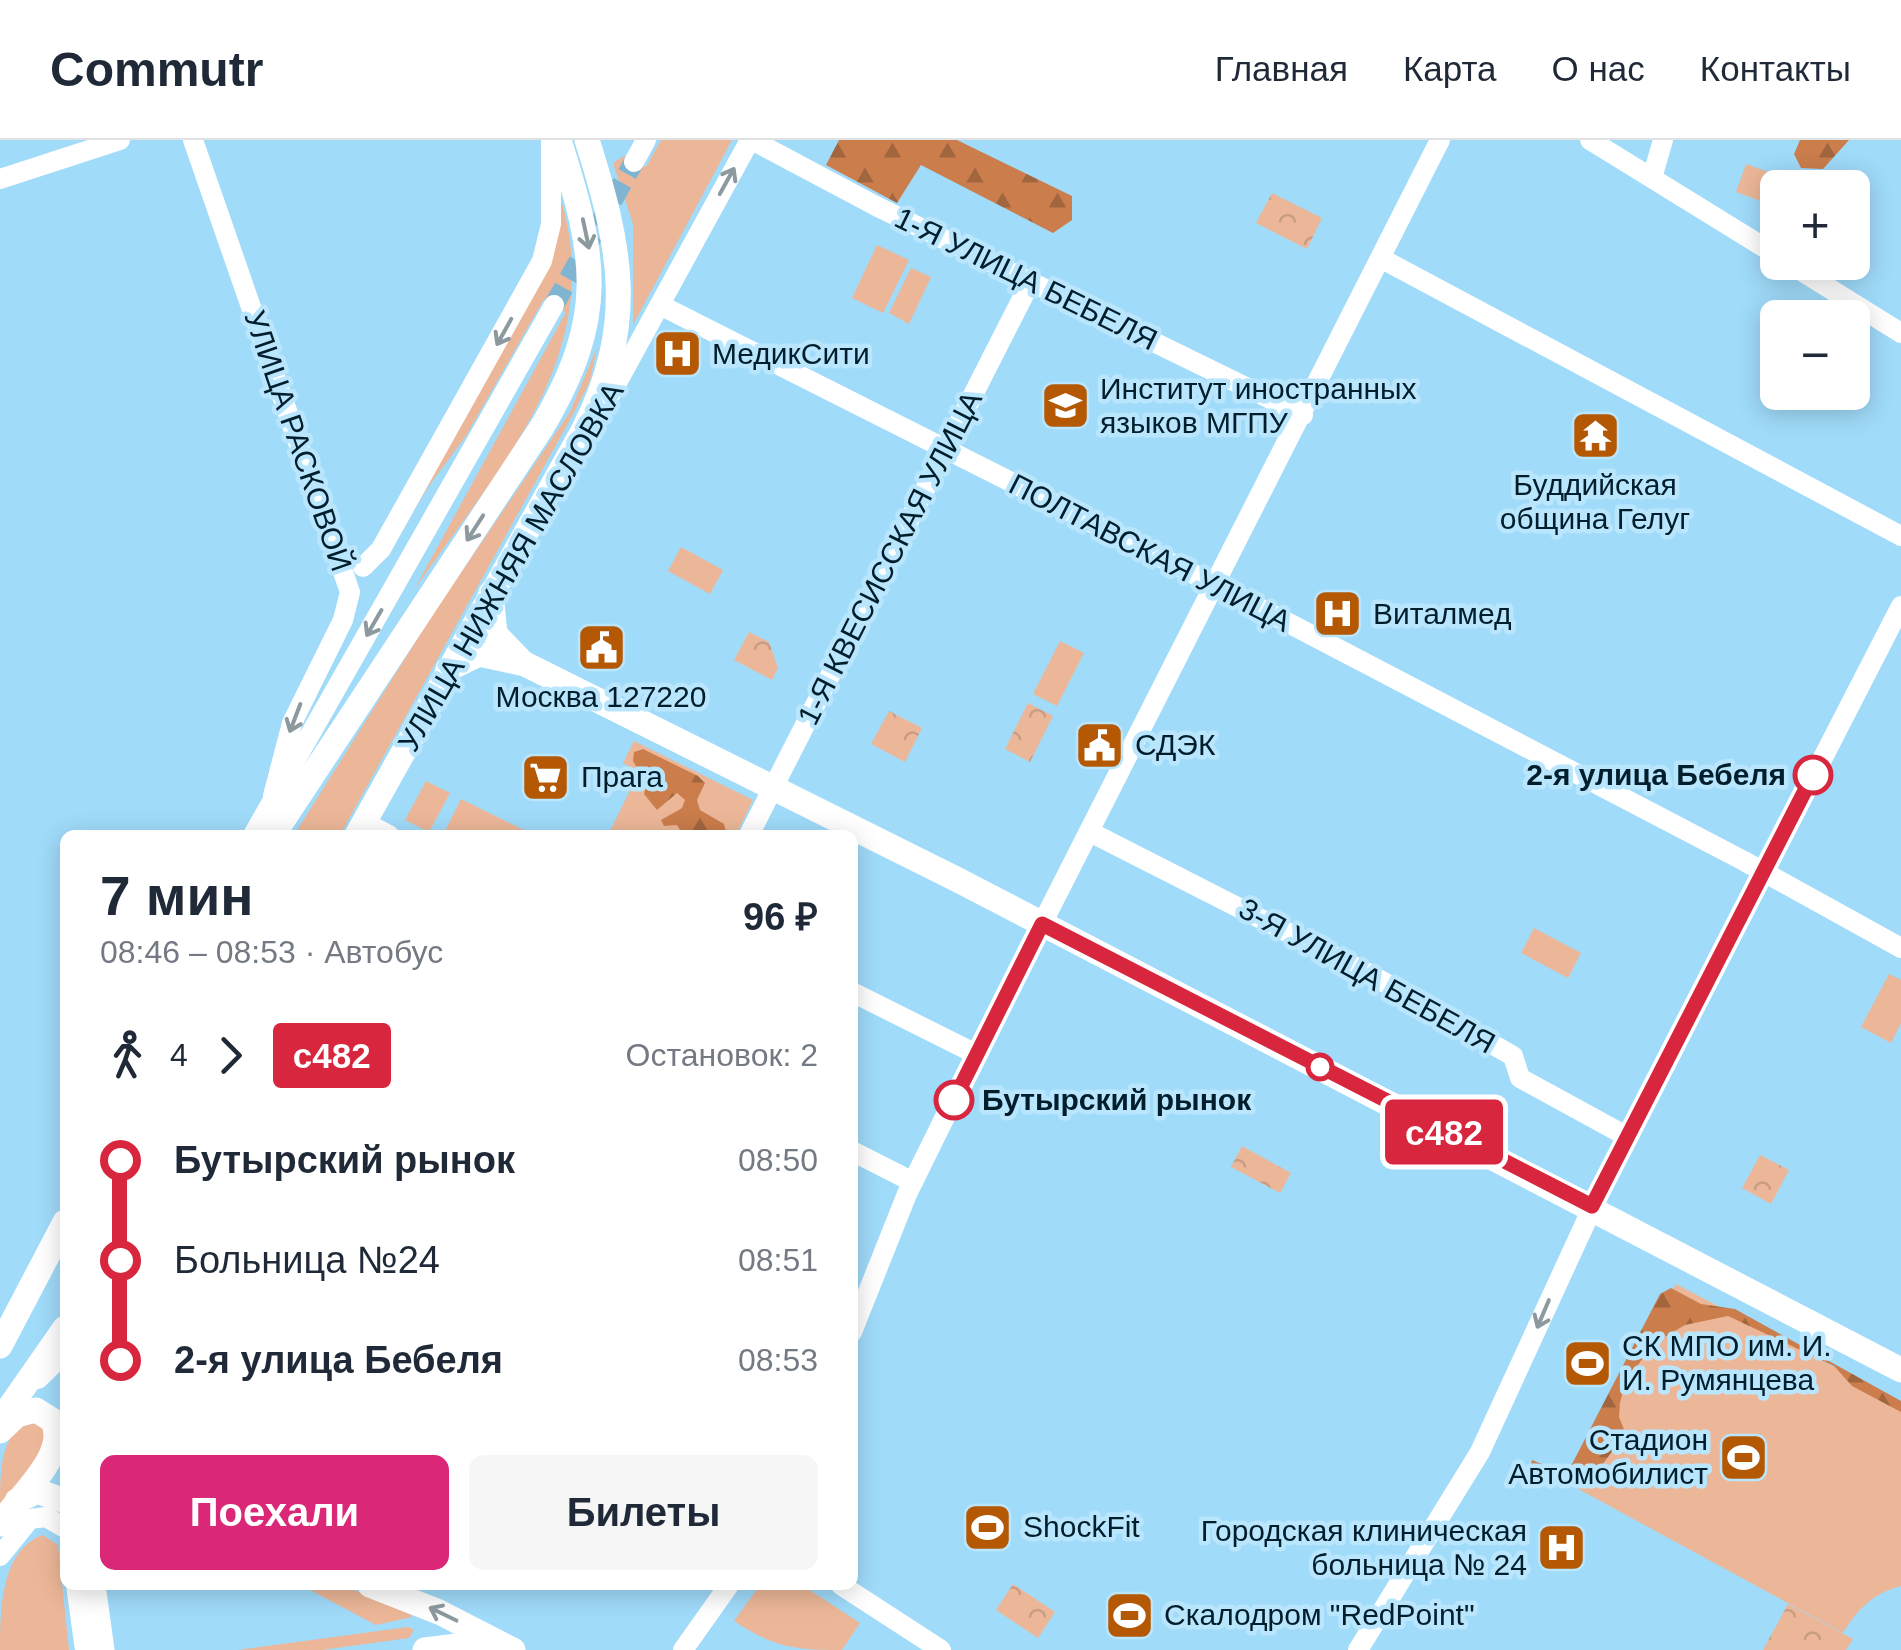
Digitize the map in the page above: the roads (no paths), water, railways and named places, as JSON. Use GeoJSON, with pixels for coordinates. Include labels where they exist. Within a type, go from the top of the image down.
{"type":"FeatureCollection","features":[{"type":"Feature","properties":{"kind":"main road","name":"УЛИЦА НИЖНЯЯ МАСЛОВКА"},"geometry":{"type":"LineString","coordinates":[[276,830],[542,427],[575,362],[591,293],[590,258],[555,140]]}},
{"type":"Feature","properties":{"kind":"main road"},"geometry":{"type":"LineString","coordinates":[[566,463],[610,370],[620,314],[611,216],[587,140]]}},
{"type":"Feature","properties":{"kind":"main road","name":"УЛИЦА НИЖНЯЯ МАСЛОВКА"},"geometry":{"type":"LineString","coordinates":[[361,829],[566,463]]}},
{"type":"Feature","properties":{"kind":"main road"},"geometry":{"type":"LineString","coordinates":[[490,593],[495,634],[524,664]]}},
{"type":"Feature","properties":{"kind":"main road"},"geometry":{"type":"LineString","coordinates":[[448,669],[480,654],[524,664],[857,830]]}},
{"type":"Feature","properties":{"kind":"main road"},"geometry":{"type":"LineString","coordinates":[[858,830],[1592,1206],[1901,1370]]}},
{"type":"Feature","properties":{"kind":"main road"},"geometry":{"type":"LineString","coordinates":[[0,1302],[34,1269],[60,1229]]}},
{"type":"Feature","properties":{"kind":"main road"},"geometry":{"type":"LineString","coordinates":[[0,1346],[60,1231]]}},
{"type":"Feature","properties":{"kind":"main road"},"geometry":{"type":"LineString","coordinates":[[5,1412],[60,1335]]}},
{"type":"Feature","properties":{"kind":"main road"},"geometry":{"type":"LineString","coordinates":[[0,1432],[27,1410],[46,1414],[58,1430],[57,1446],[7,1514]]}},
{"type":"Feature","properties":{"kind":"main road"},"geometry":{"type":"LineString","coordinates":[[7,1514],[37,1491],[60,1499]]}},
{"type":"Feature","properties":{"kind":"main road"},"geometry":{"type":"LineString","coordinates":[[93,1590],[102,1650]]}},
{"type":"Feature","properties":{"kind":"main road"},"geometry":{"type":"LineString","coordinates":[[383,1590],[438,1612],[511,1650]]}},
{"type":"Feature","properties":{"kind":"main road"},"geometry":{"type":"LineString","coordinates":[[425,1650],[473,1644],[511,1650]]}},
{"type":"Feature","properties":{"kind":"street"},"geometry":{"type":"LineString","coordinates":[[0,179],[120,140]]}},
{"type":"Feature","properties":{"kind":"street","name":"УЛИЦА РАСКОВОЙ"},"geometry":{"type":"LineString","coordinates":[[193,140],[350,592],[349,604],[292,723],[273,796]]}},
{"type":"Feature","properties":{"kind":"street","name":"УЛИЦА НИЖНЯЯ МАСЛОВКА"},"geometry":{"type":"LineString","coordinates":[[363,567],[381,549],[542,261],[552,212],[555,140]]}},
{"type":"Feature","properties":{"kind":"street"},"geometry":{"type":"LineString","coordinates":[[634,162],[646,140]]}},
{"type":"Feature","properties":{"kind":"street","name":"УЛИЦА НИЖНЯЯ МАСЛОВКА"},"geometry":{"type":"LineString","coordinates":[[566,463],[595,422],[751,140]]}},
{"type":"Feature","properties":{"kind":"street","name":"1-Я УЛИЦА БЕБЕЛЯ"},"geometry":{"type":"LineString","coordinates":[[751,140],[1302,415]]}},
{"type":"Feature","properties":{"kind":"street"},"geometry":{"type":"LineString","coordinates":[[858,1317],[913,1182],[976,1054],[1440,140]]}},
{"type":"Feature","properties":{"kind":"street"},"geometry":{"type":"LineString","coordinates":[[1590,140],[1760,245]]}},
{"type":"Feature","properties":{"kind":"street"},"geometry":{"type":"LineString","coordinates":[[1652,178],[1663,140]]}},
{"type":"Feature","properties":{"kind":"street"},"geometry":{"type":"LineString","coordinates":[[1382,259],[1901,536]]}},
{"type":"Feature","properties":{"kind":"street","name":"1-Я КВЕСИССКАЯ УЛИЦА"},"geometry":{"type":"LineString","coordinates":[[752,830],[1031,280]]}},
{"type":"Feature","properties":{"kind":"street"},"geometry":{"type":"LineString","coordinates":[[1817,280],[1901,333]]}},
{"type":"Feature","properties":{"kind":"street"},"geometry":{"type":"LineString","coordinates":[[256,830],[554,304]]}},
{"type":"Feature","properties":{"kind":"street","name":"ПОЛТАВСКАЯ УЛИЦА"},"geometry":{"type":"LineString","coordinates":[[660,305],[1216,586],[1764,872],[1901,948]]}},
{"type":"Feature","properties":{"kind":"street"},"geometry":{"type":"LineString","coordinates":[[330,532],[347,556],[363,567],[385,568],[423,538]]}},
{"type":"Feature","properties":{"kind":"street"},"geometry":{"type":"LineString","coordinates":[[1358,1650],[1480,1452],[1592,1206],[1901,606]]}},
{"type":"Feature","properties":{"kind":"street","name":"3-Я УЛИЦА БЕБЕЛЯ"},"geometry":{"type":"LineString","coordinates":[[1090,832],[1388,984],[1513,1056],[1520,1078],[1628,1137]]}},
{"type":"Feature","properties":{"kind":"street"},"geometry":{"type":"LineString","coordinates":[[858,995],[976,1054]]}},
{"type":"Feature","properties":{"kind":"street"},"geometry":{"type":"LineString","coordinates":[[858,1154],[913,1182]]}},
{"type":"Feature","properties":{"kind":"street"},"geometry":{"type":"LineString","coordinates":[[5,1412],[60,1358]]}},
{"type":"Feature","properties":{"kind":"street"},"geometry":{"type":"LineString","coordinates":[[0,1556],[30,1519],[46,1517],[60,1525]]}},
{"type":"Feature","properties":{"kind":"street"},"geometry":{"type":"LineString","coordinates":[[77,1590],[85,1650]]}},
{"type":"Feature","properties":{"kind":"street"},"geometry":{"type":"LineString","coordinates":[[683,1650],[725,1590]]}},
{"type":"Feature","properties":{"kind":"street"},"geometry":{"type":"LineString","coordinates":[[848,1590],[941,1650]]}},
{"type":"Feature","properties":{"kind":"tunnel"},"geometry":{"type":"LineString","coordinates":[[554,305],[634,162]]}},
{"type":"Feature","properties":{"kind":"place","name":"МедикСити"},"geometry":{"type":"Point","coordinates":[677,354]}},
{"type":"Feature","properties":{"kind":"place","name":"Институт иностранных языков МГПУ"},"geometry":{"type":"Point","coordinates":[1065,406]}},
{"type":"Feature","properties":{"kind":"place","name":"Буддийская община Гелуг"},"geometry":{"type":"Point","coordinates":[1595,436]}},
{"type":"Feature","properties":{"kind":"place","name":"Виталмед"},"geometry":{"type":"Point","coordinates":[1338,614]}},
{"type":"Feature","properties":{"kind":"place","name":"Москва 127220"},"geometry":{"type":"Point","coordinates":[601,648]}},
{"type":"Feature","properties":{"kind":"place","name":"СДЭК"},"geometry":{"type":"Point","coordinates":[1100,745]}},
{"type":"Feature","properties":{"kind":"place","name":"2-я улица Бебеля"},"geometry":{"type":"Point","coordinates":[1813,775]}},
{"type":"Feature","properties":{"kind":"place","name":"Прага"},"geometry":{"type":"Point","coordinates":[546,777]}},
{"type":"Feature","properties":{"kind":"place","name":"Бутырский рынок"},"geometry":{"type":"Point","coordinates":[954,1100]}},
{"type":"Feature","properties":{"kind":"place","name":"СК МПО им. И. И. Румянцева"},"geometry":{"type":"Point","coordinates":[1587,1363]}},
{"type":"Feature","properties":{"kind":"place","name":"Стадион Автомобилист"},"geometry":{"type":"Point","coordinates":[1743,1457]}},
{"type":"Feature","properties":{"kind":"place","name":"ShockFit"},"geometry":{"type":"Point","coordinates":[988,1527]}},
{"type":"Feature","properties":{"kind":"place","name":"Городская клиническая больница № 24"},"geometry":{"type":"Point","coordinates":[1562,1548]}},
{"type":"Feature","properties":{"kind":"place","name":"Скалодром \"RedPoint\""},"geometry":{"type":"Point","coordinates":[1129,1615]}}]}
